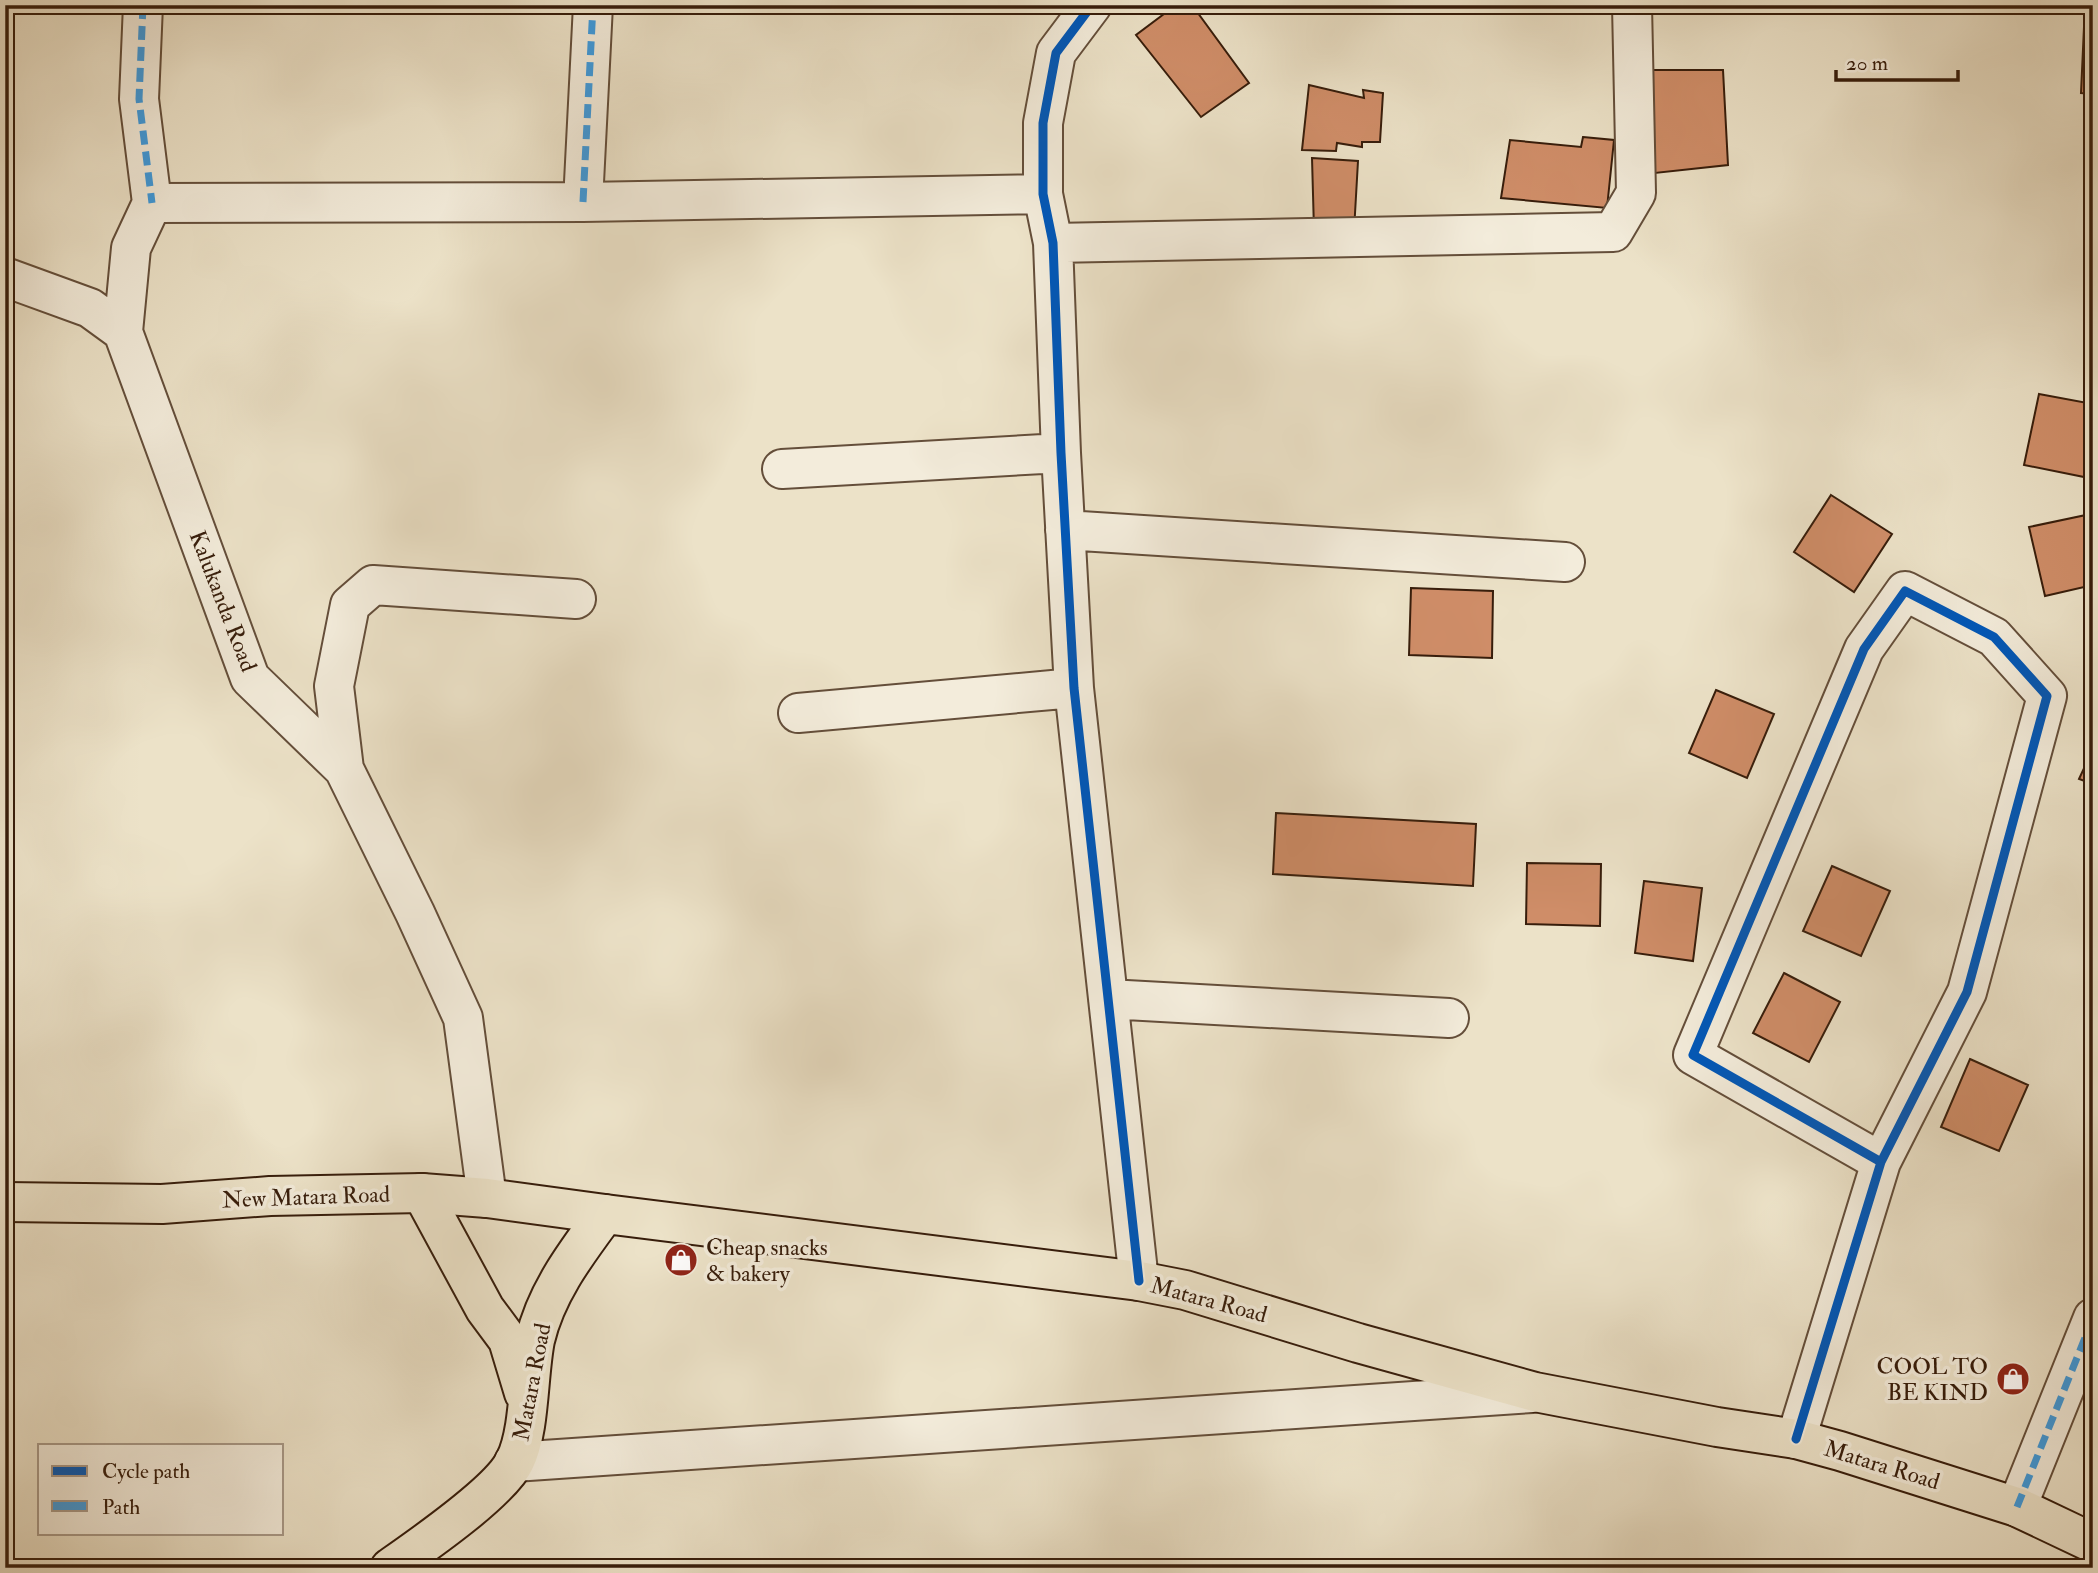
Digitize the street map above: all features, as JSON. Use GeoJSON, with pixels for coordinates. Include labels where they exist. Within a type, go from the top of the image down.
{"type":"FeatureCollection","features":[{"type":"Feature","properties":{"kind":"main road","name":"New Matara Road"},"geometry":{"type":"LineString","coordinates":[[5,1202],[162,1204],[270,1196],[422,1193],[487,1198],[605,1214]]}},
{"type":"Feature","properties":{"kind":"main road"},"geometry":{"type":"LineString","coordinates":[[422,1193],[485,1309],[508,1340],[527,1399]]}},
{"type":"Feature","properties":{"kind":"main road","name":"Matara Road"},"geometry":{"type":"LineString","coordinates":[[390,1568],[474,1504],[514,1462],[522,1439],[536,1338],[551,1297],[569,1263],[605,1214],[1139,1281],[1185,1290],[1358,1343],[1535,1392],[1717,1427],[1796,1439],[2017,1507],[2093,1543]]}},
{"type":"Feature","properties":{"kind":"street"},"geometry":{"type":"LineString","coordinates":[[123,332],[131,248],[152,203],[139,99],[143,5]]}},
{"type":"Feature","properties":{"kind":"street"},"geometry":{"type":"LineString","coordinates":[[583,202],[593,5]]}},
{"type":"Feature","properties":{"kind":"street"},"geometry":{"type":"LineString","coordinates":[[1093,5],[1056,53],[1043,123],[1044,194],[1053,243],[1074,688],[1139,1281]]}},
{"type":"Feature","properties":{"kind":"street"},"geometry":{"type":"LineString","coordinates":[[1053,243],[1613,232],[1636,193],[1632,5]]}},
{"type":"Feature","properties":{"kind":"street"},"geometry":{"type":"LineString","coordinates":[[152,203],[583,202],[1044,194]]}},
{"type":"Feature","properties":{"kind":"street"},"geometry":{"type":"LineString","coordinates":[[5,277],[90,308],[123,332]]}},
{"type":"Feature","properties":{"kind":"street","name":"Kalukanda Road"},"geometry":{"type":"LineString","coordinates":[[123,332],[250,678],[344,769],[463,1018],[487,1198]]}},
{"type":"Feature","properties":{"kind":"street"},"geometry":{"type":"LineString","coordinates":[[782,468],[1061,453]]}},
{"type":"Feature","properties":{"kind":"street"},"geometry":{"type":"LineString","coordinates":[[1065,530],[1565,562]]}},
{"type":"Feature","properties":{"kind":"street"},"geometry":{"type":"LineString","coordinates":[[344,769],[334,687],[350,605],[373,585],[576,599]]}},
{"type":"Feature","properties":{"kind":"street"},"geometry":{"type":"LineString","coordinates":[[1796,1439],[1881,1162],[1967,992],[2047,695],[1994,638],[1905,591],[1864,649],[1693,1055],[1881,1162]]}},
{"type":"Feature","properties":{"kind":"street"},"geometry":{"type":"LineString","coordinates":[[798,713],[1074,688]]}},
{"type":"Feature","properties":{"kind":"street"},"geometry":{"type":"LineString","coordinates":[[1108,999],[1449,1018]]}},
{"type":"Feature","properties":{"kind":"street"},"geometry":{"type":"LineString","coordinates":[[2017,1507],[2093,1318]]}},
{"type":"Feature","properties":{"kind":"street"},"geometry":{"type":"LineString","coordinates":[[514,1462],[1535,1392]]}},
{"type":"Feature","properties":{"kind":"building"},"geometry":{"type":"Polygon","coordinates":[[[1176,5],[1192,5],[1249,83],[1201,117],[1136,35],[1176,5]]]}},
{"type":"Feature","properties":{"kind":"building"},"geometry":{"type":"Polygon","coordinates":[[[2085,5],[2093,5],[2093,94],[2081,93],[2085,5]]]}},
{"type":"Feature","properties":{"kind":"building"},"geometry":{"type":"Polygon","coordinates":[[[1650,70],[1723,70],[1728,165],[1655,173],[1650,70]]]}},
{"type":"Feature","properties":{"kind":"building"},"geometry":{"type":"Polygon","coordinates":[[[1309,85],[1364,98],[1363,90],[1383,93],[1380,142],[1362,142],[1362,147],[1337,143],[1336,151],[1302,150],[1309,85]]]}},
{"type":"Feature","properties":{"kind":"building"},"geometry":{"type":"Polygon","coordinates":[[[1583,137],[1614,140],[1607,208],[1501,198],[1510,140],[1581,147],[1583,137]]]}},
{"type":"Feature","properties":{"kind":"building"},"geometry":{"type":"Polygon","coordinates":[[[1312,158],[1358,161],[1354,231],[1314,230],[1312,158]]]}},
{"type":"Feature","properties":{"kind":"building"},"geometry":{"type":"Polygon","coordinates":[[[2039,394],[2093,404],[2093,457],[2089,478],[2024,465],[2039,394]]]}},
{"type":"Feature","properties":{"kind":"building"},"geometry":{"type":"Polygon","coordinates":[[[1831,495],[1892,534],[1854,592],[1794,552],[1831,495]]]}},
{"type":"Feature","properties":{"kind":"building"},"geometry":{"type":"Polygon","coordinates":[[[2086,515],[2093,543],[2093,585],[2045,596],[2029,527],[2086,515]]]}},
{"type":"Feature","properties":{"kind":"building"},"geometry":{"type":"Polygon","coordinates":[[[1411,588],[1493,591],[1492,658],[1409,655],[1411,588]]]}},
{"type":"Feature","properties":{"kind":"building"},"geometry":{"type":"Polygon","coordinates":[[[1716,690],[1774,714],[1747,778],[1689,753],[1716,690]]]}},
{"type":"Feature","properties":{"kind":"building"},"geometry":{"type":"Polygon","coordinates":[[[2093,749],[2093,784],[2079,779],[2093,749]]]}},
{"type":"Feature","properties":{"kind":"building"},"geometry":{"type":"Polygon","coordinates":[[[1276,813],[1476,824],[1473,886],[1273,874],[1276,813]]]}},
{"type":"Feature","properties":{"kind":"building"},"geometry":{"type":"Polygon","coordinates":[[[1527,863],[1601,864],[1600,926],[1526,924],[1527,863]]]}},
{"type":"Feature","properties":{"kind":"building"},"geometry":{"type":"Polygon","coordinates":[[[1832,866],[1890,891],[1861,956],[1803,931],[1832,866]]]}},
{"type":"Feature","properties":{"kind":"building"},"geometry":{"type":"Polygon","coordinates":[[[1644,881],[1702,888],[1693,961],[1635,953],[1644,881]]]}},
{"type":"Feature","properties":{"kind":"building"},"geometry":{"type":"Polygon","coordinates":[[[1784,973],[1840,1002],[1809,1062],[1753,1033],[1784,973]]]}},
{"type":"Feature","properties":{"kind":"building"},"geometry":{"type":"Polygon","coordinates":[[[1970,1059],[2028,1085],[1999,1151],[1941,1127],[1970,1059]]]}},
{"type":"Feature","properties":{"kind":"building"},"geometry":{"type":"Polygon","coordinates":[[[2093,1083],[2093,1107],[2085,1103],[2093,1083]]]}},
{"type":"Feature","properties":{"kind":"marked path"},"geometry":{"type":"LineString","coordinates":[[143,5],[139,99],[152,203]]}},
{"type":"Feature","properties":{"kind":"marked path"},"geometry":{"type":"LineString","coordinates":[[583,202],[593,5]]}},
{"type":"Feature","properties":{"kind":"marked path"},"geometry":{"type":"LineString","coordinates":[[2017,1507],[2093,1318]]}},
{"type":"Feature","properties":{"kind":"cycle path"},"geometry":{"type":"LineString","coordinates":[[1092,5],[1056,53],[1043,123],[1043,194],[1053,243],[1074,688],[1139,1281]]}},
{"type":"Feature","properties":{"kind":"cycle path"},"geometry":{"type":"LineString","coordinates":[[1796,1439],[1881,1162],[1693,1055],[1864,649],[1905,591],[1994,637],[2047,696],[1967,992],[1881,1162]]}},
{"type":"Feature","properties":{"kind":"place","name":"Cheap snacks & bakery"},"geometry":{"type":"Point","coordinates":[681,1260]}},
{"type":"Feature","properties":{"kind":"place","name":"COOL TO BE KIND"},"geometry":{"type":"Point","coordinates":[2013,1379]}}]}
